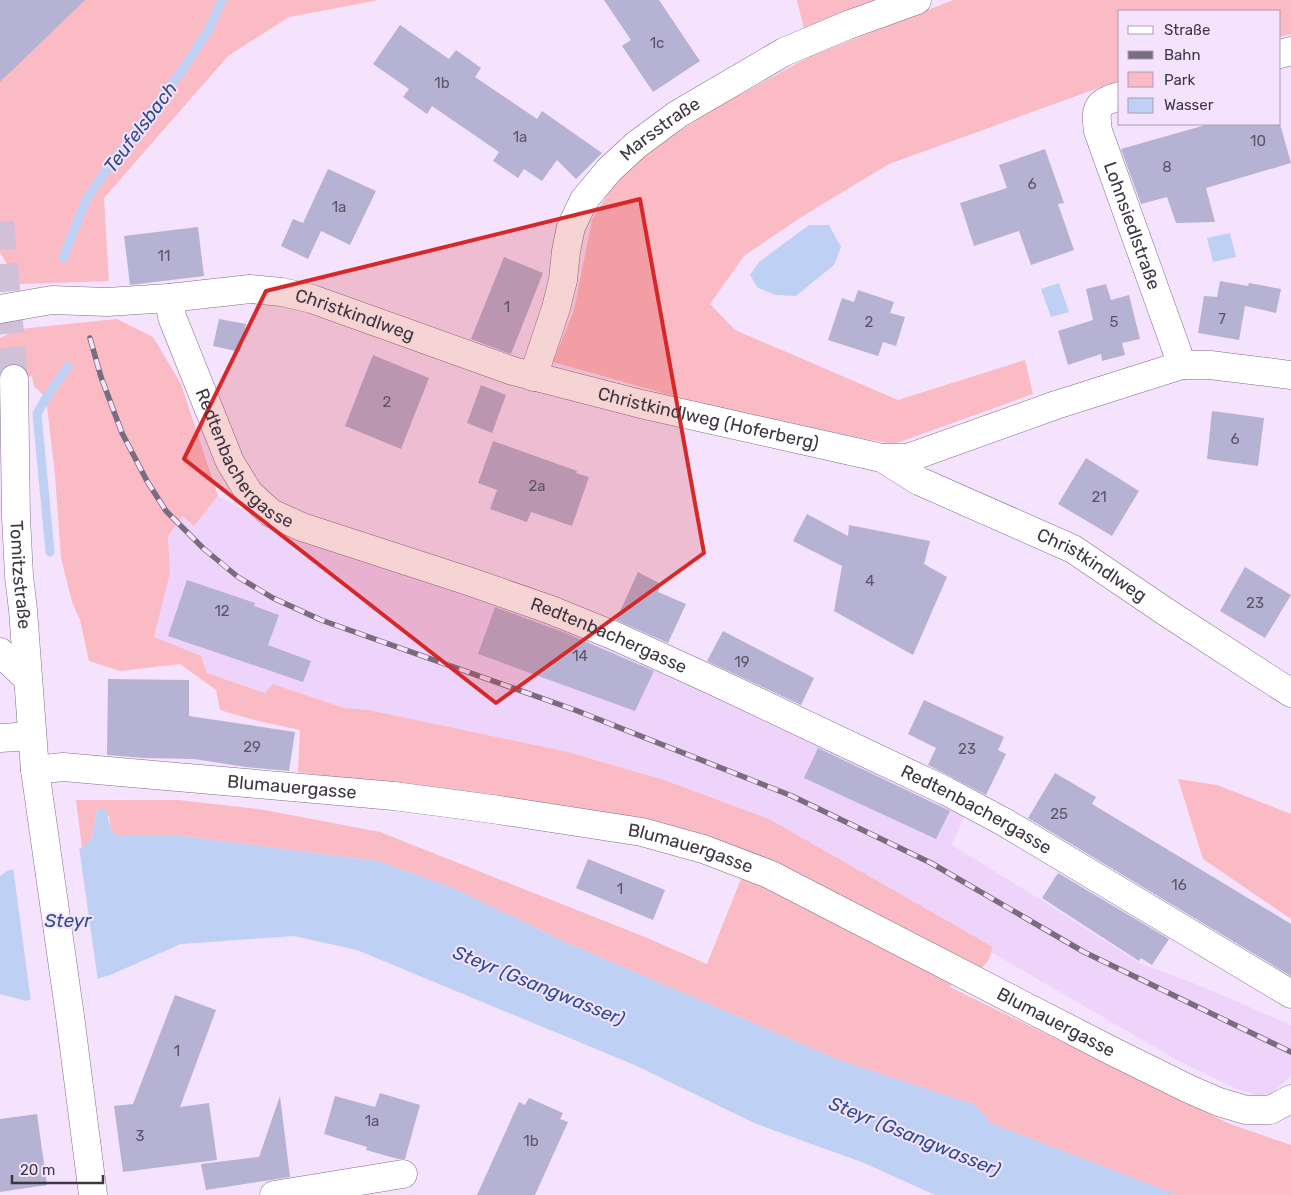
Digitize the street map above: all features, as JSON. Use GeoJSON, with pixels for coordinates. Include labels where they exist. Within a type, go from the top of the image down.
{"type":"FeatureCollection","features":[{"type":"Feature","properties":{"kind":"street","name":"Marsstraße"},"geometry":{"type":"LineString","coordinates":[[533,377],[556,308],[572,227],[584,200],[609,170],[636,145],[678,114],[784,52],[848,25],[916,0]]}},
{"type":"Feature","properties":{"kind":"street","name":"Lohnsiedlstraße"},"geometry":{"type":"LineString","coordinates":[[1118,96],[1108,99],[1099,106],[1096,114],[1098,131],[1182,365]]}},
{"type":"Feature","properties":{"kind":"street","name":"Christkindlweg"},"geometry":{"type":"LineString","coordinates":[[169,298],[250,289],[282,292],[312,299],[533,377]]}},
{"type":"Feature","properties":{"kind":"street"},"geometry":{"type":"LineString","coordinates":[[0,309],[52,300],[107,302],[169,298]]}},
{"type":"Feature","properties":{"kind":"street","name":"Redtenbachergasse"},"geometry":{"type":"LineString","coordinates":[[169,298],[172,317],[230,462],[250,493],[272,513],[302,527],[551,610],[716,682],[946,791],[1004,822],[1291,994]]}},
{"type":"Feature","properties":{"kind":"street"},"geometry":{"type":"LineString","coordinates":[[882,458],[908,458],[1056,405],[1182,365],[1210,365],[1291,375]]}},
{"type":"Feature","properties":{"kind":"street","name":"Christkindlweg (Hoferberg)"},"geometry":{"type":"LineString","coordinates":[[533,377],[641,404],[882,458]]}},
{"type":"Feature","properties":{"kind":"street","name":"Tomitzstraße"},"geometry":{"type":"LineString","coordinates":[[14,379],[16,517],[19,576],[35,770],[93,1195]]}},
{"type":"Feature","properties":{"kind":"street","name":"Christkindlweg"},"geometry":{"type":"LineString","coordinates":[[882,458],[919,481],[1073,549],[1169,614],[1291,692]]}},
{"type":"Feature","properties":{"kind":"street"},"geometry":{"type":"LineString","coordinates":[[0,652],[27,678]]}},
{"type":"Feature","properties":{"kind":"street"},"geometry":{"type":"LineString","coordinates":[[0,738],[32,736]]}},
{"type":"Feature","properties":{"kind":"street","name":"Blumauergasse"},"geometry":{"type":"LineString","coordinates":[[35,770],[63,767],[394,796],[642,832],[703,850],[770,874],[1112,1051],[1219,1102],[1246,1110],[1270,1110],[1291,1099]]}},
{"type":"Feature","properties":{"kind":"street"},"geometry":{"type":"LineString","coordinates":[[274,1195],[403,1174]]}},
{"type":"Feature","properties":{"kind":"highlighted area"},"geometry":{"type":"Polygon","coordinates":[[[640,199],[704,553],[496,703],[184,459],[266,291],[640,199]]]}},
{"type":"Feature","properties":{"kind":"shaded area"},"geometry":{"type":"Polygon","coordinates":[[[218,496],[282,531],[462,589],[647,658],[965,814],[952,845],[1139,963],[1196,984],[1291,1025],[1291,1074],[1286,1081],[1271,1093],[1259,1096],[1237,1089],[1175,1059],[991,952],[993,947],[664,780],[568,752],[369,710],[344,708],[273,684],[265,693],[207,673],[154,637],[170,573],[168,536],[183,516],[195,525],[218,496]]]}},
{"type":"Feature","properties":{"kind":"green space"},"geometry":{"type":"Polygon","coordinates":[[[0,0],[379,0],[289,17],[228,56],[104,198],[109,281],[18,284],[0,252],[0,0]]]}},
{"type":"Feature","properties":{"kind":"green space"},"geometry":{"type":"Polygon","coordinates":[[[797,0],[884,0],[804,29],[797,0]]]}},
{"type":"Feature","properties":{"kind":"green space"},"geometry":{"type":"Polygon","coordinates":[[[953,0],[1291,0],[1291,34],[1281,37],[1281,10],[1118,10],[1118,83],[889,164],[798,219],[744,256],[710,304],[735,330],[898,400],[1025,360],[1033,394],[894,444],[751,418],[553,362],[574,310],[592,220],[610,190],[644,154],[717,107],[811,56],[953,0]]]}},
{"type":"Feature","properties":{"kind":"green space"},"geometry":{"type":"Polygon","coordinates":[[[117,319],[153,337],[181,384],[218,496],[194,526],[183,516],[168,536],[170,573],[154,637],[201,656],[207,673],[265,693],[273,684],[344,708],[369,710],[568,752],[664,780],[769,819],[993,947],[988,961],[979,971],[959,962],[950,987],[1230,1124],[1291,1145],[1291,1195],[1177,1195],[990,1123],[975,1105],[839,1060],[567,943],[453,888],[378,861],[182,836],[117,836],[111,830],[109,816],[97,809],[92,838],[82,848],[76,800],[179,800],[259,809],[380,832],[645,937],[707,964],[749,859],[615,818],[298,772],[300,730],[220,710],[216,690],[180,664],[120,671],[89,661],[80,620],[72,602],[61,558],[55,475],[46,398],[34,386],[32,376],[0,381],[0,338],[19,329],[117,319]]]}},
{"type":"Feature","properties":{"kind":"green space"},"geometry":{"type":"Polygon","coordinates":[[[1178,779],[1217,785],[1291,814],[1291,919],[1203,859],[1178,779]]]}},
{"type":"Feature","properties":{"kind":"water"},"geometry":{"type":"Polygon","coordinates":[[[809,225],[829,225],[841,247],[834,265],[796,296],[776,295],[758,288],[750,275],[759,262],[809,225]]]}},
{"type":"Feature","properties":{"kind":"water"},"geometry":{"type":"Polygon","coordinates":[[[1230,233],[1236,257],[1213,262],[1207,238],[1230,233]]]}},
{"type":"Feature","properties":{"kind":"water"},"geometry":{"type":"Polygon","coordinates":[[[1059,283],[1069,312],[1051,317],[1041,289],[1059,283]]]}},
{"type":"Feature","properties":{"kind":"water","name":"Steyr"},"geometry":{"type":"Polygon","coordinates":[[[97,809],[106,809],[111,830],[117,836],[182,836],[378,861],[453,888],[567,943],[839,1060],[975,1105],[991,1123],[1177,1195],[935,1195],[864,1163],[754,1123],[637,1066],[357,950],[294,936],[181,944],[110,975],[26,1001],[0,994],[0,876],[7,871],[82,848],[92,838],[97,809]]]}},
{"type":"Feature","properties":{"kind":"pier"},"geometry":{"type":"Polygon","coordinates":[[[79,847],[98,981],[31,1002],[13,867],[79,847]]]}},
{"type":"Feature","properties":{"kind":"building"},"geometry":{"type":"Polygon","coordinates":[[[0,0],[85,0],[0,82],[0,0]]]}},
{"type":"Feature","properties":{"kind":"building"},"geometry":{"type":"Polygon","coordinates":[[[604,0],[659,0],[700,61],[653,92],[622,46],[631,40],[604,0]]]}},
{"type":"Feature","properties":{"kind":"building"},"geometry":{"type":"Polygon","coordinates":[[[400,25],[449,59],[456,50],[481,68],[475,77],[537,119],[542,111],[602,153],[576,179],[557,160],[542,181],[524,169],[518,178],[493,161],[499,152],[432,106],[427,114],[403,97],[409,89],[373,64],[400,25]]]}},
{"type":"Feature","properties":{"kind":"building"},"geometry":{"type":"Polygon","coordinates":[[[1205,125],[1280,125],[1291,163],[1206,188],[1215,222],[1176,223],[1167,197],[1141,204],[1121,149],[1205,125]]]}},
{"type":"Feature","properties":{"kind":"building"},"geometry":{"type":"Polygon","coordinates":[[[1045,149],[1064,203],[1058,204],[1074,250],[1031,265],[1019,231],[974,246],[960,203],[1007,188],[999,165],[1045,149]]]}},
{"type":"Feature","properties":{"kind":"building"},"geometry":{"type":"Polygon","coordinates":[[[328,169],[376,191],[350,245],[321,231],[308,259],[281,246],[293,219],[303,223],[328,169]]]}},
{"type":"Feature","properties":{"kind":"building"},"geometry":{"type":"Polygon","coordinates":[[[198,227],[204,276],[130,285],[124,236],[198,227]]]}},
{"type":"Feature","properties":{"kind":"building"},"geometry":{"type":"Polygon","coordinates":[[[504,257],[543,273],[511,354],[471,339],[504,257]]]}},
{"type":"Feature","properties":{"kind":"building"},"geometry":{"type":"Polygon","coordinates":[[[1220,281],[1248,286],[1249,283],[1281,289],[1276,313],[1245,306],[1239,340],[1198,333],[1204,296],[1217,297],[1220,281]]]}},
{"type":"Feature","properties":{"kind":"building"},"geometry":{"type":"Polygon","coordinates":[[[1106,284],[1111,300],[1129,295],[1140,339],[1122,343],[1125,355],[1102,361],[1101,354],[1068,365],[1058,331],[1093,320],[1086,289],[1106,284]]]}},
{"type":"Feature","properties":{"kind":"building"},"geometry":{"type":"Polygon","coordinates":[[[858,290],[894,302],[890,313],[905,317],[896,346],[883,342],[878,356],[828,340],[842,298],[854,302],[858,290]]]}},
{"type":"Feature","properties":{"kind":"building"},"geometry":{"type":"Polygon","coordinates":[[[219,319],[246,324],[240,352],[213,346],[219,319]]]}},
{"type":"Feature","properties":{"kind":"building"},"geometry":{"type":"Polygon","coordinates":[[[373,355],[429,378],[401,449],[345,426],[373,355]]]}},
{"type":"Feature","properties":{"kind":"building"},"geometry":{"type":"Polygon","coordinates":[[[481,385],[506,395],[492,433],[467,423],[481,385]]]}},
{"type":"Feature","properties":{"kind":"building"},"geometry":{"type":"Polygon","coordinates":[[[1212,411],[1264,418],[1258,466],[1207,459],[1212,411]]]}},
{"type":"Feature","properties":{"kind":"building"},"geometry":{"type":"Polygon","coordinates":[[[493,441],[589,477],[572,526],[531,512],[527,522],[490,509],[497,490],[478,483],[493,441]]]}},
{"type":"Feature","properties":{"kind":"building"},"geometry":{"type":"Polygon","coordinates":[[[1086,458],[1139,491],[1112,536],[1058,504],[1086,458]]]}},
{"type":"Feature","properties":{"kind":"building"},"geometry":{"type":"Polygon","coordinates":[[[807,514],[848,536],[849,525],[930,541],[924,564],[947,577],[913,655],[834,611],[842,566],[793,541],[807,514]]]}},
{"type":"Feature","properties":{"kind":"building"},"geometry":{"type":"Polygon","coordinates":[[[1245,567],[1291,595],[1265,638],[1220,611],[1245,567]]]}},
{"type":"Feature","properties":{"kind":"building"},"geometry":{"type":"Polygon","coordinates":[[[638,572],[661,584],[658,592],[686,604],[668,643],[616,620],[638,572]]]}},
{"type":"Feature","properties":{"kind":"building"},"geometry":{"type":"Polygon","coordinates":[[[187,580],[255,603],[254,606],[279,615],[268,645],[311,661],[303,682],[168,636],[187,580]]]}},
{"type":"Feature","properties":{"kind":"building"},"geometry":{"type":"Polygon","coordinates":[[[495,607],[563,632],[654,671],[635,711],[478,654],[495,607]]]}},
{"type":"Feature","properties":{"kind":"building"},"geometry":{"type":"Polygon","coordinates":[[[723,631],[814,678],[801,705],[707,661],[723,631]]]}},
{"type":"Feature","properties":{"kind":"building"},"geometry":{"type":"Polygon","coordinates":[[[108,679],[189,680],[189,716],[295,732],[289,771],[194,759],[107,755],[108,679]]]}},
{"type":"Feature","properties":{"kind":"building"},"geometry":{"type":"Polygon","coordinates":[[[924,700],[1004,737],[998,750],[1006,754],[986,795],[928,765],[936,748],[908,734],[924,700]]]}},
{"type":"Feature","properties":{"kind":"building"},"geometry":{"type":"Polygon","coordinates":[[[818,748],[950,811],[936,839],[804,778],[818,748]]]}},
{"type":"Feature","properties":{"kind":"building"},"geometry":{"type":"Polygon","coordinates":[[[1055,773],[1096,797],[1092,804],[1291,924],[1291,976],[1028,818],[1055,773]]]}},
{"type":"Feature","properties":{"kind":"building"},"geometry":{"type":"Polygon","coordinates":[[[588,859],[665,890],[653,920],[576,888],[588,859]]]}},
{"type":"Feature","properties":{"kind":"building"},"geometry":{"type":"Polygon","coordinates":[[[1058,873],[1169,939],[1152,965],[1141,958],[1139,961],[1042,898],[1058,873]]]}},
{"type":"Feature","properties":{"kind":"building"},"geometry":{"type":"Polygon","coordinates":[[[175,995],[216,1010],[180,1107],[209,1103],[217,1160],[123,1172],[114,1106],[133,1104],[175,995]]]}},
{"type":"Feature","properties":{"kind":"building"},"geometry":{"type":"Polygon","coordinates":[[[380,1093],[420,1105],[405,1159],[398,1159],[366,1150],[367,1147],[324,1134],[335,1096],[375,1107],[380,1093]]]}},
{"type":"Feature","properties":{"kind":"building"},"geometry":{"type":"Polygon","coordinates":[[[280,1096],[290,1177],[206,1190],[201,1164],[259,1157],[280,1096]]]}},
{"type":"Feature","properties":{"kind":"building"},"geometry":{"type":"Polygon","coordinates":[[[529,1098],[563,1113],[560,1119],[568,1122],[535,1195],[477,1195],[519,1102],[525,1105],[529,1098]]]}},
{"type":"Feature","properties":{"kind":"building"},"geometry":{"type":"Polygon","coordinates":[[[37,1114],[47,1185],[0,1192],[0,1119],[37,1114]]]}},
{"type":"Feature","properties":{"kind":"waterway","name":"Teufelsbach"},"geometry":{"type":"LineString","coordinates":[[63,258],[86,200],[111,163],[181,72],[208,31],[222,0]]}},
{"type":"Feature","properties":{"kind":"waterway","name":"Teufelsbach"},"geometry":{"type":"LineString","coordinates":[[50,552],[37,414],[68,366]]}},
{"type":"Feature","properties":{"kind":"tunnel"},"geometry":{"type":"LineString","coordinates":[[0,222],[14,379]]}},
{"type":"Feature","properties":{"kind":"railway"},"geometry":{"type":"LineString","coordinates":[[90,338],[101,377],[122,433],[147,481],[166,511],[204,549],[238,577],[273,598],[321,620],[575,710],[792,796],[931,863],[1084,952],[1291,1052]]}},
{"type":"Feature","properties":{"kind":"water label","name":"Steyr (Gsangwasser)"},"geometry":{"type":"Point","coordinates":[539,985]}},
{"type":"Feature","properties":{"kind":"water label","name":"Steyr (Gsangwasser)"},"geometry":{"type":"Point","coordinates":[915,1136]}}]}
